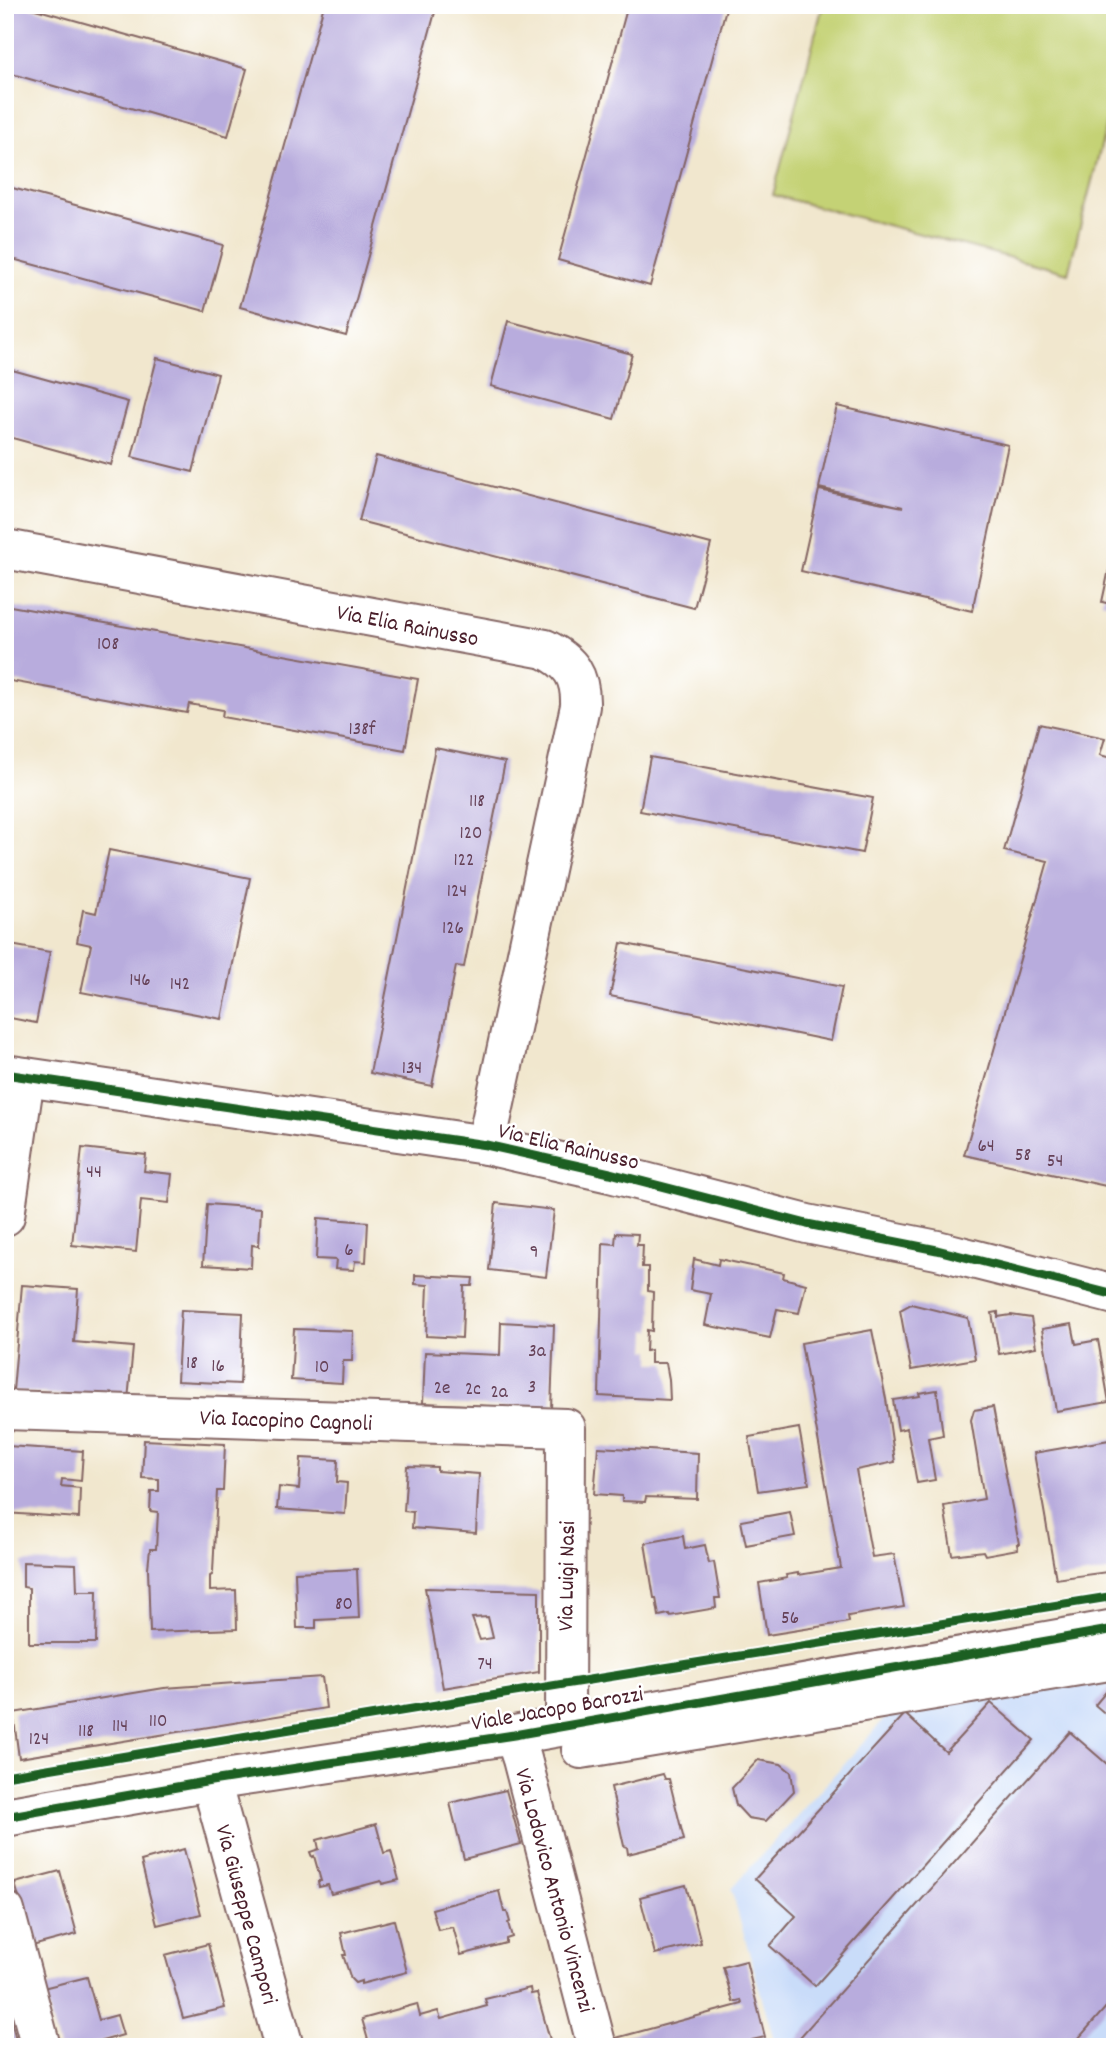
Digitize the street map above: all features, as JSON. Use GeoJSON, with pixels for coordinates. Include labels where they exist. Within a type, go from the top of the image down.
{"type":"FeatureCollection","features":[{"type":"Feature","properties":{"kind":"street","name":"Via Elia Rainusso"},"geometry":{"type":"LineString","coordinates":[[5,549],[545,649],[562,658],[578,681],[580,706],[486,1145]]}},
{"type":"Feature","properties":{"kind":"street","name":"Via Elia Rainusso"},"geometry":{"type":"LineString","coordinates":[[15,1076],[486,1145],[610,1173],[807,1224],[937,1250],[1115,1295]]}},
{"type":"Feature","properties":{"kind":"street"},"geometry":{"type":"LineString","coordinates":[[5,1216],[15,1076]]}},
{"type":"Feature","properties":{"kind":"street","name":"Via Iacopino Cagnoli"},"geometry":{"type":"LineString","coordinates":[[5,1410],[566,1427]]}},
{"type":"Feature","properties":{"kind":"street","name":"Via Luigi Nasi"},"geometry":{"type":"LineString","coordinates":[[565,1725],[566,1427]]}},
{"type":"Feature","properties":{"kind":"street","name":"Viale Jacopo Barozzi"},"geometry":{"type":"LineString","coordinates":[[5,1817],[214,1793],[518,1747],[565,1725],[1115,1629]]}},
{"type":"Feature","properties":{"kind":"street"},"geometry":{"type":"LineString","coordinates":[[518,1747],[1115,1660]]}},
{"type":"Feature","properties":{"kind":"street","name":"Via Lodovico Antonio Vincenzi"},"geometry":{"type":"LineString","coordinates":[[518,1747],[597,2047]]}},
{"type":"Feature","properties":{"kind":"street"},"geometry":{"type":"LineString","coordinates":[[5,1841],[214,1793]]}},
{"type":"Feature","properties":{"kind":"street","name":"Via Giuseppe Campori"},"geometry":{"type":"LineString","coordinates":[[214,1793],[284,2047]]}},
{"type":"Feature","properties":{"kind":"street"},"geometry":{"type":"LineString","coordinates":[[5,1912],[41,2047]]}},
{"type":"Feature","properties":{"kind":"shaded area"},"geometry":{"type":"Polygon","coordinates":[[[1115,1669],[1115,2047],[776,2047],[731,1889],[897,1705],[1115,1669]]]}},
{"type":"Feature","properties":{"kind":"green space"},"geometry":{"type":"Polygon","coordinates":[[[823,5],[1115,5],[1115,92],[1068,273],[773,195],[823,5]]]}},
{"type":"Feature","properties":{"kind":"building"},"geometry":{"type":"Polygon","coordinates":[[[5,5],[21,5],[247,69],[228,136],[5,72],[5,5]]]}},
{"type":"Feature","properties":{"kind":"building"},"geometry":{"type":"Polygon","coordinates":[[[324,5],[437,5],[346,336],[240,307],[324,5]]]}},
{"type":"Feature","properties":{"kind":"building"},"geometry":{"type":"Polygon","coordinates":[[[628,5],[727,5],[650,286],[558,260],[628,5]]]}},
{"type":"Feature","properties":{"kind":"building"},"geometry":{"type":"Polygon","coordinates":[[[5,186],[223,245],[205,311],[5,257],[5,186]]]}},
{"type":"Feature","properties":{"kind":"building"},"geometry":{"type":"Polygon","coordinates":[[[508,321],[632,354],[614,419],[491,386],[508,321]]]}},
{"type":"Feature","properties":{"kind":"building"},"geometry":{"type":"Polygon","coordinates":[[[157,358],[218,374],[193,472],[132,457],[157,358]]]}},
{"type":"Feature","properties":{"kind":"building"},"geometry":{"type":"Polygon","coordinates":[[[5,368],[128,402],[111,465],[5,436],[5,368]]]}},
{"type":"Feature","properties":{"kind":"building"},"geometry":{"type":"Polygon","coordinates":[[[837,406],[1008,445],[972,611],[801,571],[819,490],[903,507],[819,488],[837,406]]]}},
{"type":"Feature","properties":{"kind":"building"},"geometry":{"type":"Polygon","coordinates":[[[376,456],[711,544],[694,608],[359,521],[376,456]]]}},
{"type":"Feature","properties":{"kind":"building"},"geometry":{"type":"Polygon","coordinates":[[[1115,546],[1115,605],[1102,602],[1115,546]]]}},
{"type":"Feature","properties":{"kind":"building"},"geometry":{"type":"Polygon","coordinates":[[[5,605],[418,679],[405,750],[222,717],[223,710],[189,704],[187,713],[5,680],[5,605]]]}},
{"type":"Feature","properties":{"kind":"building"},"geometry":{"type":"Polygon","coordinates":[[[1039,724],[1105,738],[1100,755],[1115,759],[1115,1188],[964,1155],[1048,861],[1004,851],[1039,724]]]}},
{"type":"Feature","properties":{"kind":"building"},"geometry":{"type":"Polygon","coordinates":[[[435,748],[505,762],[464,967],[456,966],[432,1086],[370,1073],[435,748]]]}},
{"type":"Feature","properties":{"kind":"building"},"geometry":{"type":"Polygon","coordinates":[[[650,757],[873,798],[862,853],[640,811],[650,757]]]}},
{"type":"Feature","properties":{"kind":"building"},"geometry":{"type":"Polygon","coordinates":[[[109,850],[250,878],[222,1019],[81,992],[91,945],[77,942],[83,910],[96,913],[109,850]]]}},
{"type":"Feature","properties":{"kind":"building"},"geometry":{"type":"Polygon","coordinates":[[[621,943],[842,987],[831,1041],[610,996],[621,943]]]}},
{"type":"Feature","properties":{"kind":"building"},"geometry":{"type":"Polygon","coordinates":[[[5,944],[50,952],[36,1023],[5,1017],[5,944]]]}},
{"type":"Feature","properties":{"kind":"building"},"geometry":{"type":"Polygon","coordinates":[[[82,1148],[146,1155],[144,1171],[172,1174],[169,1203],[141,1200],[136,1252],[72,1245],[82,1148]]]}},
{"type":"Feature","properties":{"kind":"building"},"geometry":{"type":"Polygon","coordinates":[[[496,1203],[554,1210],[546,1277],[489,1270],[496,1203]]]}},
{"type":"Feature","properties":{"kind":"building"},"geometry":{"type":"Polygon","coordinates":[[[207,1204],[261,1208],[259,1246],[252,1245],[251,1268],[203,1265],[207,1204]]]}},
{"type":"Feature","properties":{"kind":"building"},"geometry":{"type":"Polygon","coordinates":[[[318,1218],[368,1222],[366,1262],[355,1261],[354,1270],[335,1269],[336,1260],[316,1259],[318,1218]]]}},
{"type":"Feature","properties":{"kind":"building"},"geometry":{"type":"Polygon","coordinates":[[[616,1233],[638,1234],[637,1245],[643,1245],[642,1267],[648,1267],[648,1291],[653,1292],[652,1331],[647,1330],[646,1351],[651,1350],[651,1363],[666,1363],[670,1400],[599,1396],[603,1243],[615,1244],[616,1233]]]}},
{"type":"Feature","properties":{"kind":"building"},"geometry":{"type":"Polygon","coordinates":[[[694,1259],[718,1265],[719,1259],[784,1273],[783,1278],[806,1284],[799,1313],[777,1309],[770,1338],[705,1325],[711,1294],[690,1290],[694,1259]]]}},
{"type":"Feature","properties":{"kind":"building"},"geometry":{"type":"Polygon","coordinates":[[[415,1275],[473,1278],[472,1286],[464,1286],[462,1338],[426,1336],[428,1285],[415,1284],[415,1275]]]}},
{"type":"Feature","properties":{"kind":"building"},"geometry":{"type":"Polygon","coordinates":[[[22,1285],[78,1289],[74,1342],[133,1347],[128,1400],[13,1391],[22,1285]]]}},
{"type":"Feature","properties":{"kind":"building"},"geometry":{"type":"Polygon","coordinates":[[[911,1304],[968,1318],[975,1359],[911,1370],[900,1310],[911,1304]]]}},
{"type":"Feature","properties":{"kind":"building"},"geometry":{"type":"Polygon","coordinates":[[[181,1310],[243,1313],[240,1384],[177,1381],[181,1310]]]}},
{"type":"Feature","properties":{"kind":"building"},"geometry":{"type":"Polygon","coordinates":[[[998,1312],[998,1317],[1011,1315],[1031,1318],[1036,1347],[999,1354],[992,1313],[998,1312]]]}},
{"type":"Feature","properties":{"kind":"building"},"geometry":{"type":"Polygon","coordinates":[[[501,1322],[554,1325],[551,1409],[423,1403],[425,1352],[500,1355],[501,1322]]]}},
{"type":"Feature","properties":{"kind":"building"},"geometry":{"type":"Polygon","coordinates":[[[1072,1324],[1076,1344],[1098,1340],[1109,1402],[1056,1411],[1042,1329],[1072,1324]]]}},
{"type":"Feature","properties":{"kind":"building"},"geometry":{"type":"Polygon","coordinates":[[[294,1329],[353,1331],[352,1361],[343,1361],[342,1383],[291,1380],[294,1329]]]}},
{"type":"Feature","properties":{"kind":"building"},"geometry":{"type":"Polygon","coordinates":[[[872,1330],[895,1462],[856,1470],[872,1557],[894,1554],[904,1607],[848,1616],[849,1622],[767,1635],[759,1583],[787,1578],[786,1575],[841,1568],[801,1343],[872,1330]]]}},
{"type":"Feature","properties":{"kind":"building"},"geometry":{"type":"Polygon","coordinates":[[[937,1390],[943,1435],[928,1438],[935,1480],[917,1483],[907,1428],[898,1430],[893,1400],[937,1390]]]}},
{"type":"Feature","properties":{"kind":"building"},"geometry":{"type":"Polygon","coordinates":[[[993,1407],[1018,1549],[985,1555],[983,1551],[952,1555],[944,1506],[984,1499],[971,1420],[974,1410],[993,1407]]]}},
{"type":"Feature","properties":{"kind":"building"},"geometry":{"type":"Polygon","coordinates":[[[799,1428],[809,1484],[758,1491],[749,1437],[799,1428]]]}},
{"type":"Feature","properties":{"kind":"building"},"geometry":{"type":"Polygon","coordinates":[[[1115,1439],[1115,1571],[1056,1579],[1034,1453],[1115,1439]]]}},
{"type":"Feature","properties":{"kind":"building"},"geometry":{"type":"Polygon","coordinates":[[[144,1440],[225,1444],[223,1491],[217,1491],[210,1591],[236,1590],[237,1629],[150,1632],[148,1568],[150,1549],[156,1549],[158,1512],[150,1511],[151,1491],[159,1491],[159,1479],[142,1478],[144,1440]]]}},
{"type":"Feature","properties":{"kind":"building"},"geometry":{"type":"Polygon","coordinates":[[[7,1446],[83,1451],[81,1481],[62,1479],[61,1486],[80,1488],[79,1518],[5,1513],[7,1446]]]}},
{"type":"Feature","properties":{"kind":"building"},"geometry":{"type":"Polygon","coordinates":[[[598,1447],[698,1453],[697,1499],[646,1497],[645,1502],[622,1501],[622,1496],[594,1494],[598,1447]]]}},
{"type":"Feature","properties":{"kind":"building"},"geometry":{"type":"Polygon","coordinates":[[[301,1458],[338,1460],[337,1482],[347,1483],[345,1514],[277,1509],[279,1487],[299,1489],[301,1458]]]}},
{"type":"Feature","properties":{"kind":"building"},"geometry":{"type":"Polygon","coordinates":[[[407,1466],[437,1467],[437,1471],[479,1474],[476,1533],[412,1528],[413,1512],[404,1511],[407,1466]]]}},
{"type":"Feature","properties":{"kind":"building"},"geometry":{"type":"Polygon","coordinates":[[[790,1512],[795,1536],[746,1545],[741,1521],[790,1512]]]}},
{"type":"Feature","properties":{"kind":"building"},"geometry":{"type":"Polygon","coordinates":[[[683,1536],[685,1549],[705,1545],[709,1563],[714,1562],[720,1598],[715,1598],[716,1608],[659,1616],[645,1543],[683,1536]]]}},
{"type":"Feature","properties":{"kind":"building"},"geometry":{"type":"Polygon","coordinates":[[[23,1562],[76,1564],[77,1591],[97,1591],[96,1643],[29,1643],[29,1588],[23,1587],[23,1562]]]}},
{"type":"Feature","properties":{"kind":"building"},"geometry":{"type":"Polygon","coordinates":[[[357,1569],[359,1618],[316,1620],[316,1628],[297,1628],[295,1572],[357,1569]]]}},
{"type":"Feature","properties":{"kind":"building"},"geometry":{"type":"Polygon","coordinates":[[[425,1588],[539,1591],[539,1672],[443,1688],[425,1588]],[[488,1617],[472,1618],[480,1640],[493,1638],[488,1617]]]}},
{"type":"Feature","properties":{"kind":"building"},"geometry":{"type":"Polygon","coordinates":[[[322,1677],[326,1708],[19,1758],[13,1713],[164,1688],[322,1677]]]}},
{"type":"Feature","properties":{"kind":"building"},"geometry":{"type":"Polygon","coordinates":[[[1115,1681],[1115,1722],[1095,1705],[1115,1681]]]}},
{"type":"Feature","properties":{"kind":"building"},"geometry":{"type":"Polygon","coordinates":[[[991,1703],[1034,1740],[815,1986],[770,1946],[796,1916],[755,1879],[905,1714],[946,1752],[991,1703]]]}},
{"type":"Feature","properties":{"kind":"building"},"geometry":{"type":"Polygon","coordinates":[[[1070,1732],[1115,1771],[1115,1997],[1071,2047],[795,2047],[793,2045],[1070,1732]]]}},
{"type":"Feature","properties":{"kind":"building"},"geometry":{"type":"Polygon","coordinates":[[[758,1760],[781,1764],[791,1772],[794,1791],[766,1821],[748,1818],[736,1805],[732,1788],[758,1760]]]}},
{"type":"Feature","properties":{"kind":"building"},"geometry":{"type":"Polygon","coordinates":[[[663,1774],[665,1779],[669,1779],[684,1840],[628,1854],[611,1787],[663,1774]]]}},
{"type":"Feature","properties":{"kind":"building"},"geometry":{"type":"Polygon","coordinates":[[[506,1790],[521,1844],[464,1859],[450,1803],[506,1790]]]}},
{"type":"Feature","properties":{"kind":"building"},"geometry":{"type":"Polygon","coordinates":[[[376,1824],[384,1853],[391,1851],[399,1880],[382,1884],[381,1881],[331,1894],[328,1885],[319,1887],[318,1881],[321,1881],[314,1856],[312,1857],[310,1852],[319,1849],[317,1840],[376,1824]]]}},
{"type":"Feature","properties":{"kind":"building"},"geometry":{"type":"Polygon","coordinates":[[[184,1849],[201,1914],[157,1925],[141,1861],[184,1849]]]}},
{"type":"Feature","properties":{"kind":"building"},"geometry":{"type":"Polygon","coordinates":[[[60,1871],[77,1934],[32,1946],[15,1883],[60,1871]]]}},
{"type":"Feature","properties":{"kind":"building"},"geometry":{"type":"Polygon","coordinates":[[[686,1885],[701,1943],[655,1954],[640,1897],[686,1885]]]}},
{"type":"Feature","properties":{"kind":"building"},"geometry":{"type":"Polygon","coordinates":[[[499,1891],[504,1912],[507,1912],[510,1922],[508,1923],[512,1937],[506,1939],[506,1943],[461,1955],[453,1927],[438,1930],[432,1909],[499,1891]]]}},
{"type":"Feature","properties":{"kind":"building"},"geometry":{"type":"Polygon","coordinates":[[[394,1920],[407,1972],[361,1984],[361,1981],[355,1983],[351,1979],[343,1955],[346,1955],[341,1933],[394,1920]]]}},
{"type":"Feature","properties":{"kind":"building"},"geometry":{"type":"Polygon","coordinates":[[[208,1944],[225,2008],[183,2018],[165,1955],[208,1944]]]}},
{"type":"Feature","properties":{"kind":"building"},"geometry":{"type":"Polygon","coordinates":[[[746,1961],[765,2037],[752,2040],[754,2047],[618,2047],[616,2038],[742,2004],[741,2000],[733,2002],[723,1967],[746,1961]]]}},
{"type":"Feature","properties":{"kind":"building"},"geometry":{"type":"Polygon","coordinates":[[[87,1977],[99,2020],[117,2015],[123,2035],[81,2047],[59,2047],[43,1988],[87,1977]]]}},
{"type":"Feature","properties":{"kind":"building"},"geometry":{"type":"Polygon","coordinates":[[[530,1988],[531,1994],[537,1993],[552,2047],[370,2047],[362,2019],[417,2004],[420,2016],[438,2011],[441,2019],[487,2006],[485,1999],[530,1988]]]}},
{"type":"Feature","properties":{"kind":"building"},"geometry":{"type":"Polygon","coordinates":[[[6,2001],[18,2047],[5,2047],[6,2001]]]}},
{"type":"Feature","properties":{"kind":"cycle path"},"geometry":{"type":"LineString","coordinates":[[5,1074],[486,1145],[610,1173],[807,1224],[937,1250],[1115,1295]]}},
{"type":"Feature","properties":{"kind":"cycle path"},"geometry":{"type":"LineString","coordinates":[[5,1776],[1115,1596]]}},
{"type":"Feature","properties":{"kind":"cycle path"},"geometry":{"type":"LineString","coordinates":[[5,1817],[211,1781],[514,1735],[1115,1629]]}}]}
